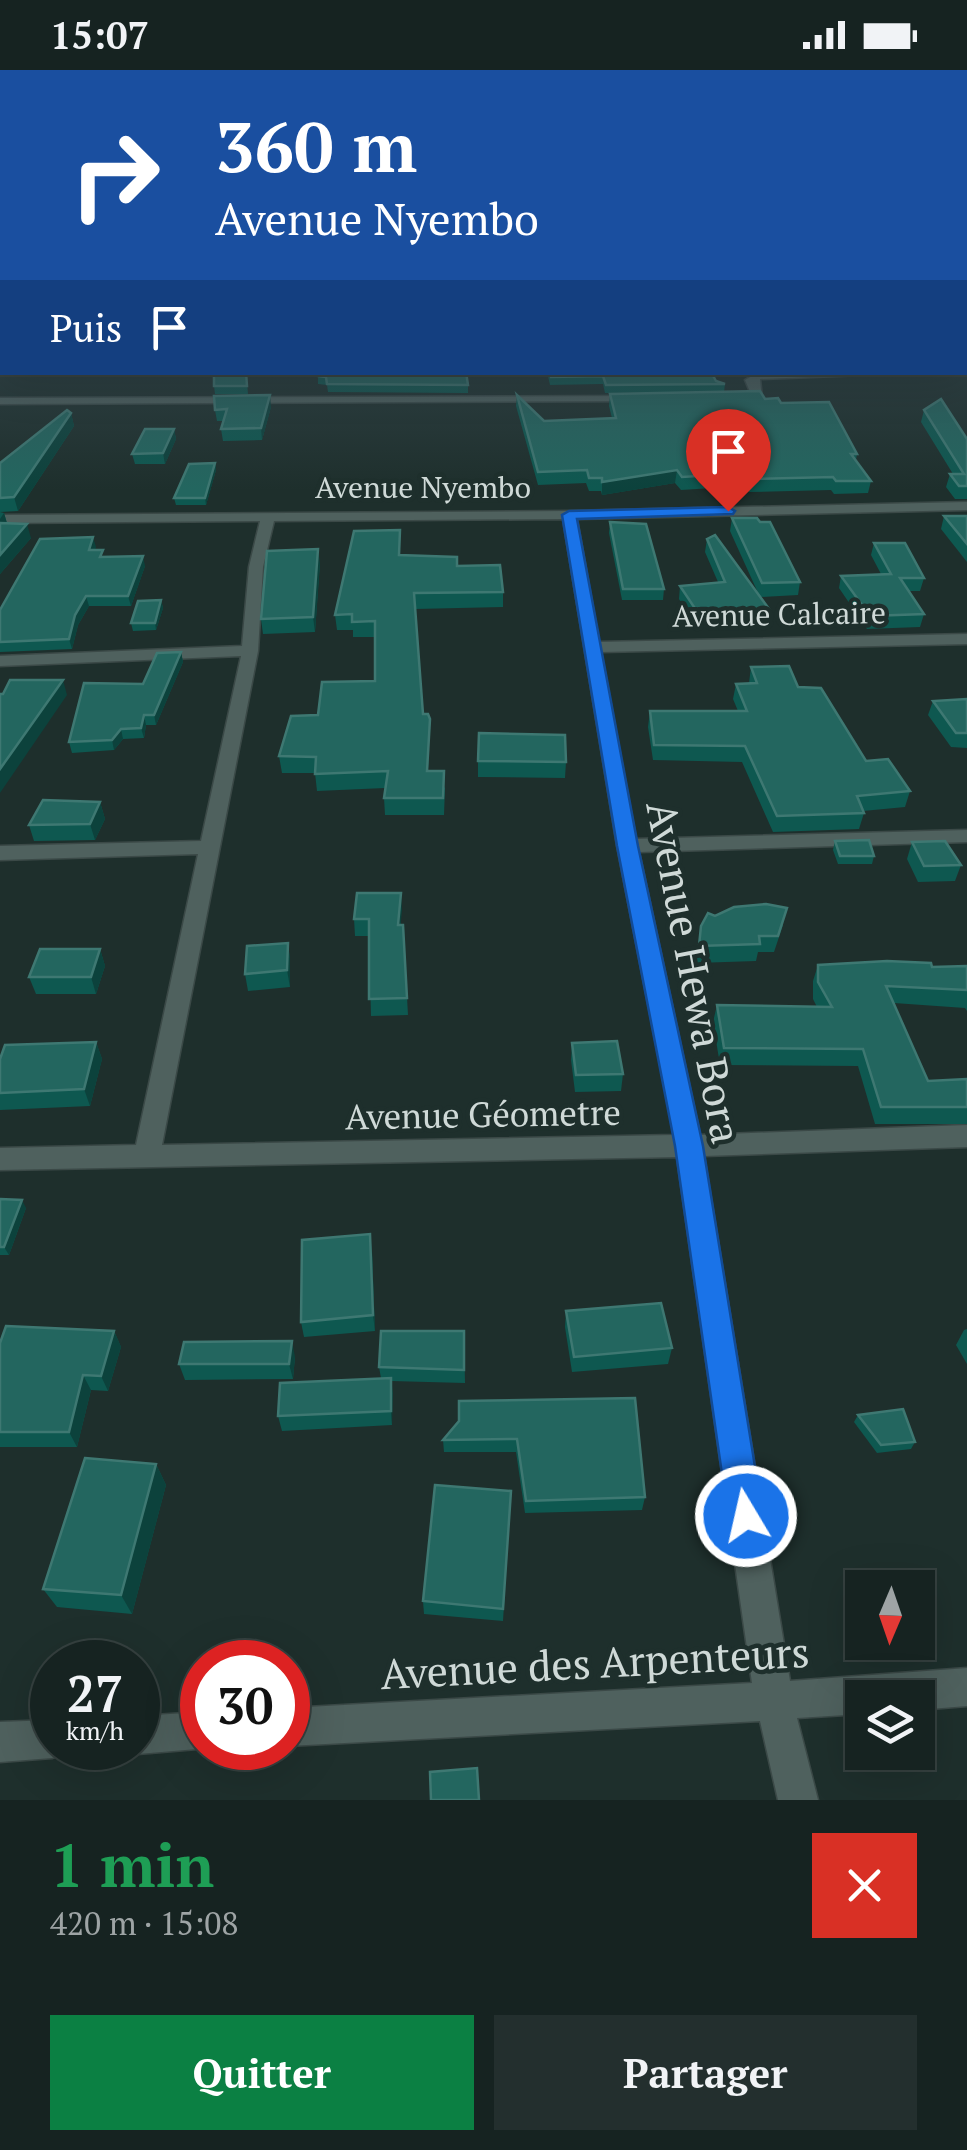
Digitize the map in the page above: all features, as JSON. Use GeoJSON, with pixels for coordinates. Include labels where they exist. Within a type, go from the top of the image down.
{"type":"FeatureCollection","features":[{"type":"Feature","properties":{"kind":"street"},"geometry":{"type":"LineString","coordinates":[[710,398],[758,397],[751,380],[757,376],[800,375]]}},
{"type":"Feature","properties":{"kind":"street"},"geometry":{"type":"LineString","coordinates":[[0,401],[652,398]]}},
{"type":"Feature","properties":{"kind":"street","name":"Avenue Nyembo"},"geometry":{"type":"LineString","coordinates":[[0,519],[569,515],[967,506]]}},
{"type":"Feature","properties":{"kind":"street","name":"Avenue Hewa Bora"},"geometry":{"type":"LineString","coordinates":[[569,515],[627,846],[689,1146],[774,1702],[798,1800]]}},
{"type":"Feature","properties":{"kind":"street"},"geometry":{"type":"LineString","coordinates":[[147,1155],[250,651],[256,566],[268,517]]}},
{"type":"Feature","properties":{"kind":"street","name":"Avenue Calcaire"},"geometry":{"type":"LineString","coordinates":[[592,647],[967,639]]}},
{"type":"Feature","properties":{"kind":"street"},"geometry":{"type":"LineString","coordinates":[[0,660],[250,651]]}},
{"type":"Feature","properties":{"kind":"street"},"geometry":{"type":"LineString","coordinates":[[627,846],[967,836]]}},
{"type":"Feature","properties":{"kind":"street"},"geometry":{"type":"LineString","coordinates":[[0,853],[211,847]]}},
{"type":"Feature","properties":{"kind":"street","name":"Avenue Géometre"},"geometry":{"type":"LineString","coordinates":[[0,1159],[689,1146],[967,1136]]}},
{"type":"Feature","properties":{"kind":"street","name":"Avenue des Arpenteurs"},"geometry":{"type":"LineString","coordinates":[[310,1726],[774,1702],[967,1686]]}},
{"type":"Feature","properties":{"kind":"street"},"geometry":{"type":"LineString","coordinates":[[0,1742],[30,1740]]}},
{"type":"Feature","properties":{"kind":"building"},"geometry":{"type":"Polygon","coordinates":[[[214,375],[246,375],[247,386],[214,386],[214,375]]]}},
{"type":"Feature","properties":{"kind":"building"},"geometry":{"type":"Polygon","coordinates":[[[466,375],[468,385],[327,384],[326,377],[318,376],[466,375]]]}},
{"type":"Feature","properties":{"kind":"building"},"geometry":{"type":"Polygon","coordinates":[[[551,375],[713,375],[725,384],[606,385],[603,376],[551,375]]]}},
{"type":"Feature","properties":{"kind":"building"},"geometry":{"type":"Polygon","coordinates":[[[760,391],[765,399],[778,398],[781,403],[829,402],[857,454],[851,454],[871,481],[836,481],[833,477],[751,479],[747,473],[682,477],[677,470],[602,482],[602,478],[589,478],[587,470],[538,472],[517,395],[544,421],[616,418],[610,394],[760,391]]]}},
{"type":"Feature","properties":{"kind":"building"},"geometry":{"type":"Polygon","coordinates":[[[270,395],[261,428],[221,429],[227,409],[215,410],[214,396],[270,395]]]}},
{"type":"Feature","properties":{"kind":"building"},"geometry":{"type":"Polygon","coordinates":[[[941,399],[967,439],[967,486],[959,486],[950,474],[964,474],[924,410],[941,399]]]}},
{"type":"Feature","properties":{"kind":"building"},"geometry":{"type":"Polygon","coordinates":[[[67,410],[71,413],[14,497],[0,498],[0,463],[67,410]]]}},
{"type":"Feature","properties":{"kind":"building"},"geometry":{"type":"Polygon","coordinates":[[[145,429],[174,429],[163,453],[132,454],[145,429]]]}},
{"type":"Feature","properties":{"kind":"building"},"geometry":{"type":"Polygon","coordinates":[[[215,463],[205,498],[174,498],[189,464],[215,463]]]}},
{"type":"Feature","properties":{"kind":"building"},"geometry":{"type":"Polygon","coordinates":[[[944,516],[967,516],[967,544],[944,516]]]}},
{"type":"Feature","properties":{"kind":"building"},"geometry":{"type":"Polygon","coordinates":[[[732,518],[770,522],[800,582],[762,583],[732,518]]]}},
{"type":"Feature","properties":{"kind":"building"},"geometry":{"type":"Polygon","coordinates":[[[610,522],[646,524],[664,589],[623,589],[610,522]]]}},
{"type":"Feature","properties":{"kind":"building"},"geometry":{"type":"Polygon","coordinates":[[[0,523],[27,524],[0,555],[0,523]]]}},
{"type":"Feature","properties":{"kind":"building"},"geometry":{"type":"Polygon","coordinates":[[[400,530],[399,555],[457,557],[457,566],[500,565],[503,592],[414,593],[423,714],[430,719],[427,771],[444,771],[443,798],[384,798],[388,771],[315,774],[316,757],[279,756],[291,716],[318,715],[322,682],[375,681],[375,621],[352,622],[352,614],[335,615],[354,531],[400,530]]]}},
{"type":"Feature","properties":{"kind":"building"},"geometry":{"type":"Polygon","coordinates":[[[715,535],[769,609],[698,613],[680,586],[725,582],[707,539],[715,535]]]}},
{"type":"Feature","properties":{"kind":"building"},"geometry":{"type":"Polygon","coordinates":[[[93,537],[89,550],[103,550],[100,557],[143,556],[128,596],[86,596],[75,615],[69,639],[0,642],[0,610],[40,539],[93,537]]]}},
{"type":"Feature","properties":{"kind":"building"},"geometry":{"type":"Polygon","coordinates":[[[874,543],[905,543],[924,578],[900,578],[924,614],[870,616],[841,576],[891,574],[874,543]]]}},
{"type":"Feature","properties":{"kind":"building"},"geometry":{"type":"Polygon","coordinates":[[[318,549],[313,617],[261,619],[267,551],[318,549]]]}},
{"type":"Feature","properties":{"kind":"building"},"geometry":{"type":"Polygon","coordinates":[[[161,600],[155,623],[131,623],[138,601],[161,600]]]}},
{"type":"Feature","properties":{"kind":"building"},"geometry":{"type":"Polygon","coordinates":[[[181,652],[154,715],[144,715],[141,728],[121,729],[112,740],[69,742],[84,683],[143,684],[157,653],[181,652]]]}},
{"type":"Feature","properties":{"kind":"building"},"geometry":{"type":"Polygon","coordinates":[[[789,666],[798,687],[821,688],[866,761],[888,759],[910,791],[857,796],[864,813],[777,816],[745,746],[654,745],[650,711],[747,711],[736,684],[757,683],[751,667],[789,666]]]}},
{"type":"Feature","properties":{"kind":"building"},"geometry":{"type":"Polygon","coordinates":[[[10,680],[63,680],[0,769],[0,694],[10,680]]]}},
{"type":"Feature","properties":{"kind":"building"},"geometry":{"type":"Polygon","coordinates":[[[967,699],[967,733],[956,733],[933,701],[967,699]]]}},
{"type":"Feature","properties":{"kind":"building"},"geometry":{"type":"Polygon","coordinates":[[[479,733],[565,735],[566,762],[478,761],[479,733]]]}},
{"type":"Feature","properties":{"kind":"building"},"geometry":{"type":"Polygon","coordinates":[[[43,800],[100,802],[90,824],[29,825],[43,800]]]}},
{"type":"Feature","properties":{"kind":"building"},"geometry":{"type":"Polygon","coordinates":[[[869,840],[874,856],[840,856],[835,841],[869,840]]]}},
{"type":"Feature","properties":{"kind":"building"},"geometry":{"type":"Polygon","coordinates":[[[945,841],[961,865],[924,866],[912,842],[945,841]]]}},
{"type":"Feature","properties":{"kind":"building"},"geometry":{"type":"Polygon","coordinates":[[[357,893],[401,893],[398,925],[403,925],[407,998],[369,999],[369,919],[354,919],[357,893]]]}},
{"type":"Feature","properties":{"kind":"building"},"geometry":{"type":"Polygon","coordinates":[[[766,904],[787,908],[778,936],[759,936],[760,944],[699,946],[701,926],[708,913],[715,916],[734,907],[766,904]]]}},
{"type":"Feature","properties":{"kind":"building"},"geometry":{"type":"Polygon","coordinates":[[[288,943],[287,970],[245,974],[247,946],[288,943]]]}},
{"type":"Feature","properties":{"kind":"building"},"geometry":{"type":"Polygon","coordinates":[[[40,949],[100,949],[91,977],[29,977],[40,949]]]}},
{"type":"Feature","properties":{"kind":"building"},"geometry":{"type":"Polygon","coordinates":[[[931,963],[932,967],[967,966],[967,990],[886,986],[928,1081],[967,1079],[967,1107],[881,1107],[863,1049],[724,1048],[717,1005],[832,1007],[818,982],[818,965],[931,963]]]}},
{"type":"Feature","properties":{"kind":"building"},"geometry":{"type":"Polygon","coordinates":[[[617,1041],[623,1074],[576,1075],[572,1043],[617,1041]]]}},
{"type":"Feature","properties":{"kind":"building"},"geometry":{"type":"Polygon","coordinates":[[[96,1042],[84,1089],[0,1093],[0,1059],[5,1045],[96,1042]]]}},
{"type":"Feature","properties":{"kind":"building"},"geometry":{"type":"Polygon","coordinates":[[[0,1199],[22,1200],[4,1247],[0,1247],[0,1199]]]}},
{"type":"Feature","properties":{"kind":"building"},"geometry":{"type":"Polygon","coordinates":[[[370,1234],[373,1315],[301,1322],[302,1240],[370,1234]]]}},
{"type":"Feature","properties":{"kind":"building"},"geometry":{"type":"Polygon","coordinates":[[[661,1303],[672,1348],[574,1357],[566,1311],[661,1303]]]}},
{"type":"Feature","properties":{"kind":"building"},"geometry":{"type":"Polygon","coordinates":[[[6,1326],[114,1331],[101,1376],[83,1375],[69,1432],[0,1432],[0,1343],[6,1326]]]}},
{"type":"Feature","properties":{"kind":"building"},"geometry":{"type":"Polygon","coordinates":[[[381,1331],[464,1331],[464,1370],[379,1367],[381,1331]]]}},
{"type":"Feature","properties":{"kind":"building"},"geometry":{"type":"Polygon","coordinates":[[[292,1341],[289,1364],[179,1364],[184,1342],[292,1341]]]}},
{"type":"Feature","properties":{"kind":"building"},"geometry":{"type":"Polygon","coordinates":[[[391,1378],[391,1411],[278,1416],[280,1383],[391,1378]]]}},
{"type":"Feature","properties":{"kind":"building"},"geometry":{"type":"Polygon","coordinates":[[[635,1398],[645,1497],[526,1501],[517,1439],[443,1440],[459,1421],[459,1401],[635,1398]]]}},
{"type":"Feature","properties":{"kind":"building"},"geometry":{"type":"Polygon","coordinates":[[[903,1409],[915,1442],[881,1445],[858,1415],[903,1409]]]}},
{"type":"Feature","properties":{"kind":"building"},"geometry":{"type":"Polygon","coordinates":[[[85,1458],[156,1464],[121,1595],[43,1589],[85,1458]]]}},
{"type":"Feature","properties":{"kind":"building"},"geometry":{"type":"Polygon","coordinates":[[[435,1485],[511,1491],[503,1609],[423,1601],[435,1485]]]}},
{"type":"Feature","properties":{"kind":"building"},"geometry":{"type":"Polygon","coordinates":[[[477,1768],[479,1800],[431,1800],[430,1772],[477,1768]]]}},
{"type":"Feature","properties":{"kind":"route"},"geometry":{"type":"LineString","coordinates":[[728,511],[569,515],[627,846],[689,1146],[746,1516]]}}]}
